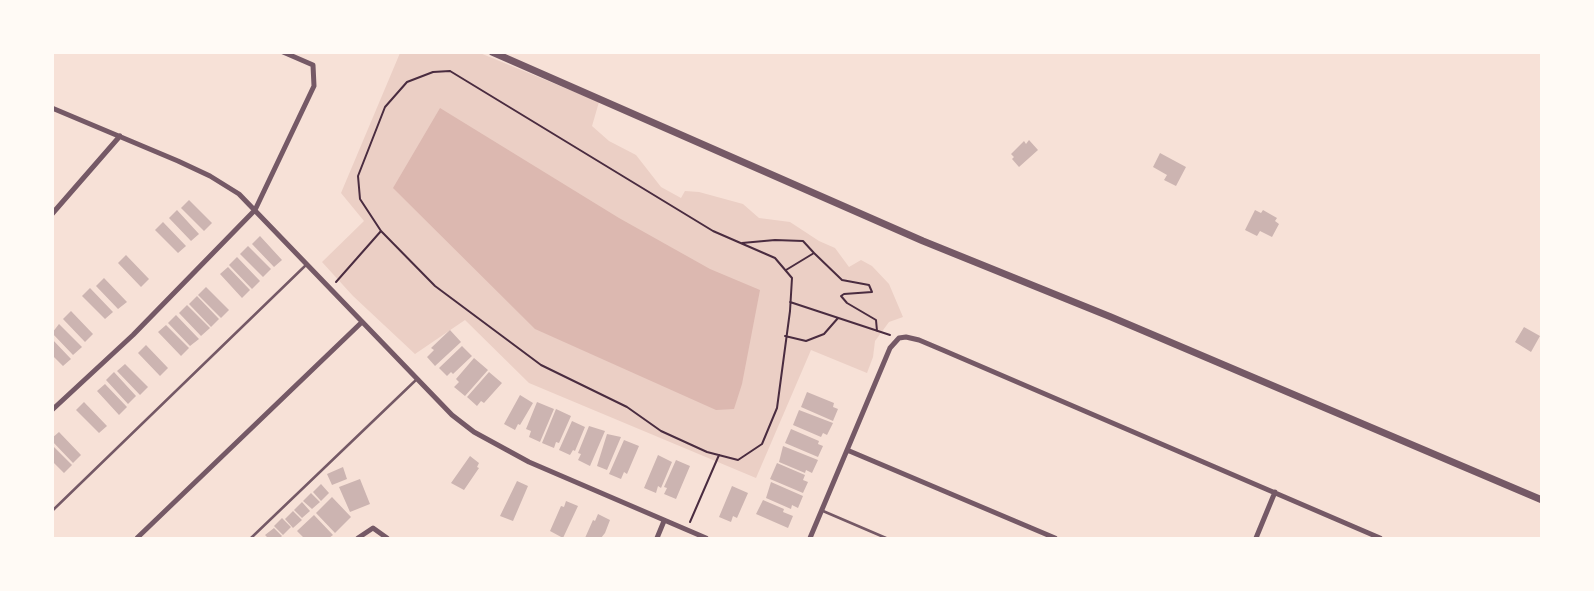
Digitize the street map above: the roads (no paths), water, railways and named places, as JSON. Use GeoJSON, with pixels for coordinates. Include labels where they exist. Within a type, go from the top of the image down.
{"type":"FeatureCollection","features":[{"type":"Feature","properties":{"kind":"street"},"geometry":{"type":"LineString","coordinates":[[52,410],[132,335],[256,210],[314,86],[313,65],[283,52]]}},
{"type":"Feature","properties":{"kind":"street"},"geometry":{"type":"LineString","coordinates":[[492,52],[922,241],[1111,317],[1542,500]]}},
{"type":"Feature","properties":{"kind":"street"},"geometry":{"type":"LineString","coordinates":[[52,108],[210,176],[239,194],[452,415],[495,445],[706,538]]}},
{"type":"Feature","properties":{"kind":"street"},"geometry":{"type":"LineString","coordinates":[[52,214],[120,136]]}},
{"type":"Feature","properties":{"kind":"street"},"geometry":{"type":"LineString","coordinates":[[137,538],[362,322]]}},
{"type":"Feature","properties":{"kind":"street"},"geometry":{"type":"LineString","coordinates":[[810,538],[890,348],[899,338],[919,340],[1380,538]]}},
{"type":"Feature","properties":{"kind":"street"},"geometry":{"type":"LineString","coordinates":[[847,450],[1055,538]]}},
{"type":"Feature","properties":{"kind":"street"},"geometry":{"type":"LineString","coordinates":[[1256,538],[1275,492]]}},
{"type":"Feature","properties":{"kind":"street"},"geometry":{"type":"LineString","coordinates":[[657,538],[664,521]]}},
{"type":"Feature","properties":{"kind":"street"},"geometry":{"type":"LineString","coordinates":[[358,538],[373,528],[387,538]]}},
{"type":"Feature","properties":{"kind":"lane"},"geometry":{"type":"LineString","coordinates":[[52,511],[307,264]]}},
{"type":"Feature","properties":{"kind":"lane"},"geometry":{"type":"LineString","coordinates":[[251,538],[417,379]]}},
{"type":"Feature","properties":{"kind":"lane"},"geometry":{"type":"LineString","coordinates":[[821,511],[886,538]]}}]}
